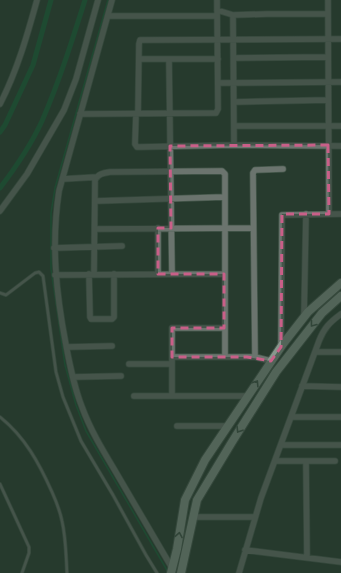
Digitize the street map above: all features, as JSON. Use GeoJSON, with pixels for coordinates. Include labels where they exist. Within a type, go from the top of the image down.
{"type":"FeatureCollection","features":[{"type":"Feature","properties":{"kind":"street"},"geometry":{"type":"LineString","coordinates":[[0,104],[10,85],[18,63],[37,0]]}},
{"type":"Feature","properties":{"kind":"street"},"geometry":{"type":"LineString","coordinates":[[0,211],[27,174],[64,110],[78,73],[98,0]]}},
{"type":"Feature","properties":{"kind":"street"},"geometry":{"type":"LineString","coordinates":[[112,0],[63,179],[56,215],[54,248],[55,276],[73,377],[82,407],[94,434],[172,571]]}},
{"type":"Feature","properties":{"kind":"street"},"geometry":{"type":"LineString","coordinates":[[80,114],[216,113],[218,109],[217,0]]}},
{"type":"Feature","properties":{"kind":"street"},"geometry":{"type":"LineString","coordinates":[[328,0],[329,214]]}},
{"type":"Feature","properties":{"kind":"street"},"geometry":{"type":"LineString","coordinates":[[108,16],[217,13],[233,15],[328,14]]}},
{"type":"Feature","properties":{"kind":"street"},"geometry":{"type":"LineString","coordinates":[[233,15],[234,145]]}},
{"type":"Feature","properties":{"kind":"street"},"geometry":{"type":"LineString","coordinates":[[341,40],[141,40],[139,42],[136,146],[341,146]]}},
{"type":"Feature","properties":{"kind":"street"},"geometry":{"type":"LineString","coordinates":[[234,58],[328,57]]}},
{"type":"Feature","properties":{"kind":"street"},"geometry":{"type":"LineString","coordinates":[[139,59],[218,59]]}},
{"type":"Feature","properties":{"kind":"street"},"geometry":{"type":"LineString","coordinates":[[169,59],[172,274]]}},
{"type":"Feature","properties":{"kind":"street"},"geometry":{"type":"LineString","coordinates":[[218,83],[341,82]]}},
{"type":"Feature","properties":{"kind":"street"},"geometry":{"type":"LineString","coordinates":[[234,102],[328,100]]}},
{"type":"Feature","properties":{"kind":"street"},"geometry":{"type":"LineString","coordinates":[[234,126],[341,126]]}},
{"type":"Feature","properties":{"kind":"street"},"geometry":{"type":"LineString","coordinates":[[255,357],[253,171],[283,169]]}},
{"type":"Feature","properties":{"kind":"street"},"geometry":{"type":"LineString","coordinates":[[63,179],[97,177],[100,174],[110,172],[222,171],[224,174],[225,357]]}},
{"type":"Feature","properties":{"kind":"street"},"geometry":{"type":"LineString","coordinates":[[97,177],[95,180],[96,247],[92,274],[91,319],[112,319],[114,317],[114,274]]}},
{"type":"Feature","properties":{"kind":"street"},"geometry":{"type":"LineString","coordinates":[[96,201],[224,197]]}},
{"type":"Feature","properties":{"kind":"street"},"geometry":{"type":"LineString","coordinates":[[281,347],[282,216],[285,214],[341,214]]}},
{"type":"Feature","properties":{"kind":"street"},"geometry":{"type":"LineString","coordinates":[[304,317],[306,214]]}},
{"type":"Feature","properties":{"kind":"street"},"geometry":{"type":"LineString","coordinates":[[158,228],[158,274]]}},
{"type":"Feature","properties":{"kind":"street"},"geometry":{"type":"LineString","coordinates":[[95,229],[253,228]]}},
{"type":"Feature","properties":{"kind":"street"},"geometry":{"type":"LineString","coordinates":[[54,248],[122,246]]}},
{"type":"Feature","properties":{"kind":"street"},"geometry":{"type":"LineString","coordinates":[[55,276],[92,274],[224,274]]}},
{"type":"Feature","properties":{"kind":"street"},"geometry":{"type":"LineString","coordinates":[[172,571],[185,500],[206,460],[281,347],[304,317],[341,282]]}},
{"type":"Feature","properties":{"kind":"street"},"geometry":{"type":"LineString","coordinates":[[181,573],[197,500],[276,372],[322,313],[341,296]]}},
{"type":"Feature","properties":{"kind":"street"},"geometry":{"type":"LineString","coordinates":[[239,573],[255,517],[314,352],[324,330],[329,323],[341,314]]}},
{"type":"Feature","properties":{"kind":"street"},"geometry":{"type":"LineString","coordinates":[[172,396],[172,328],[224,328]]}},
{"type":"Feature","properties":{"kind":"street"},"geometry":{"type":"LineString","coordinates":[[67,347],[112,346]]}},
{"type":"Feature","properties":{"kind":"street"},"geometry":{"type":"LineString","coordinates":[[314,352],[341,352]]}},
{"type":"Feature","properties":{"kind":"street"},"geometry":{"type":"LineString","coordinates":[[129,364],[225,357],[255,357],[271,361]]}},
{"type":"Feature","properties":{"kind":"street"},"geometry":{"type":"LineString","coordinates":[[73,377],[121,376]]}},
{"type":"Feature","properties":{"kind":"street"},"geometry":{"type":"LineString","coordinates":[[302,386],[341,387]]}},
{"type":"Feature","properties":{"kind":"street"},"geometry":{"type":"LineString","coordinates":[[134,396],[248,396]]}},
{"type":"Feature","properties":{"kind":"street"},"geometry":{"type":"LineString","coordinates":[[291,417],[341,417]]}},
{"type":"Feature","properties":{"kind":"street"},"geometry":{"type":"LineString","coordinates":[[177,426],[228,426]]}},
{"type":"Feature","properties":{"kind":"street"},"geometry":{"type":"LineString","coordinates":[[281,445],[341,445]]}},
{"type":"Feature","properties":{"kind":"street"},"geometry":{"type":"LineString","coordinates":[[275,461],[335,461]]}},
{"type":"Feature","properties":{"kind":"street"},"geometry":{"type":"LineString","coordinates":[[306,461],[307,557]]}},
{"type":"Feature","properties":{"kind":"street"},"geometry":{"type":"LineString","coordinates":[[193,517],[255,517]]}},
{"type":"Feature","properties":{"kind":"street"},"geometry":{"type":"LineString","coordinates":[[245,550],[341,562]]}},
{"type":"Feature","properties":{"kind":"lane"},"geometry":{"type":"LineString","coordinates":[[0,293],[6,295],[35,273],[39,272],[43,276],[56,372],[63,397],[81,441],[157,573]]}},
{"type":"Feature","properties":{"kind":"lane"},"geometry":{"type":"LineString","coordinates":[[0,417],[18,434],[33,454],[45,477],[62,521],[67,573]]}},
{"type":"Feature","properties":{"kind":"lane"},"geometry":{"type":"LineString","coordinates":[[0,484],[29,547],[29,554],[22,573]]}},
{"type":"Feature","properties":{"kind":"highlighted area"},"geometry":{"type":"Polygon","coordinates":[[[328,145],[329,214],[282,214],[281,347],[271,361],[247,357],[172,357],[172,328],[224,328],[224,274],[158,274],[158,228],[171,228],[170,146],[328,145]]]}},
{"type":"Feature","properties":{"kind":"waterway"},"geometry":{"type":"LineString","coordinates":[[0,132],[5,125],[33,65],[51,0]]}},
{"type":"Feature","properties":{"kind":"waterway"},"geometry":{"type":"LineString","coordinates":[[0,188],[23,156],[42,121],[60,76],[85,0]]}},
{"type":"Feature","properties":{"kind":"waterway"},"geometry":{"type":"LineString","coordinates":[[108,0],[55,188],[51,213],[51,269],[65,365],[76,405],[86,431],[168,572]]}}]}
